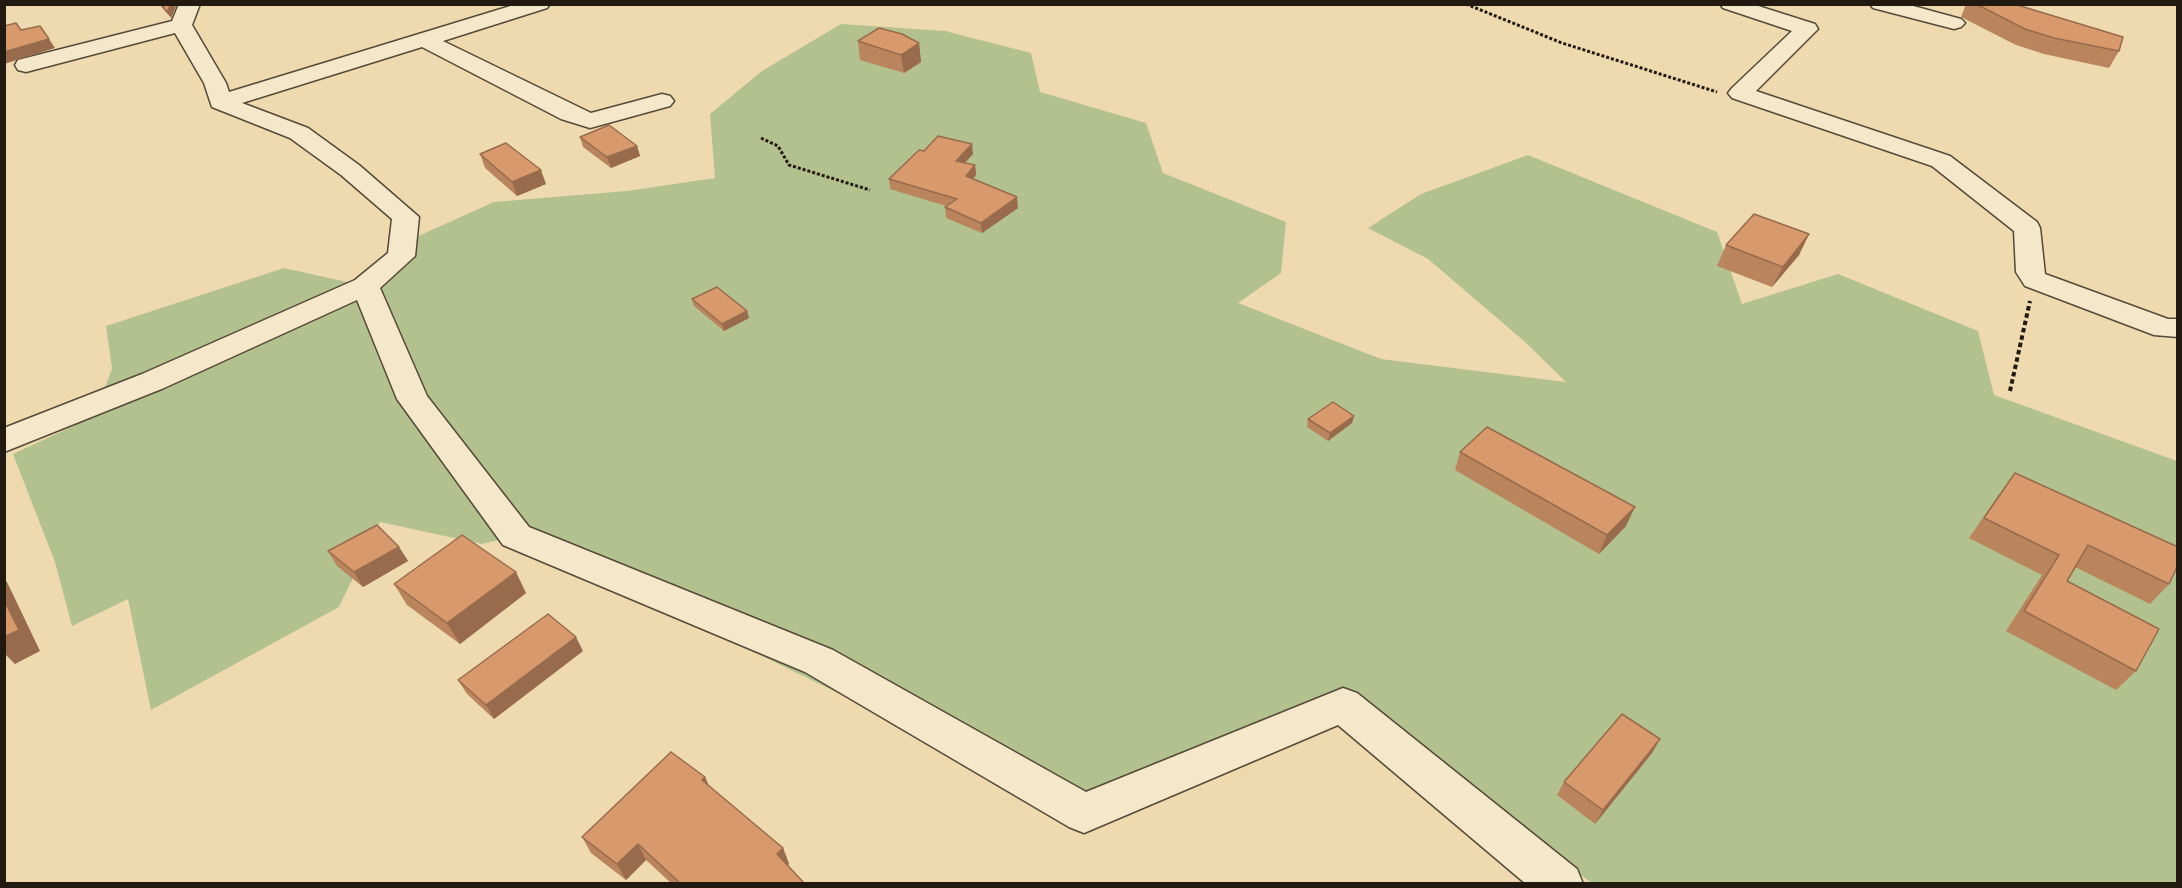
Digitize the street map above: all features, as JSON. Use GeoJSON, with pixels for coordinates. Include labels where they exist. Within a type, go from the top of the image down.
{"type":"FeatureCollection","features":[{"type":"Feature","properties":{"kind":"street"},"geometry":{"type":"LineString","coordinates":[[220,102],[426,41],[540,4]]}},
{"type":"Feature","properties":{"kind":"street"},"geometry":{"type":"LineString","coordinates":[[1880,4],[1954,23]]}},
{"type":"Feature","properties":{"kind":"street"},"geometry":{"type":"LineString","coordinates":[[1738,6],[1807,29],[1740,93],[1941,161],[2027,228],[2030,272],[2035,280],[2048,287],[2165,328],[2178,328]]}},
{"type":"Feature","properties":{"kind":"street"},"geometry":{"type":"LineString","coordinates":[[26,65],[186,15],[215,83],[220,102]]}},
{"type":"Feature","properties":{"kind":"street"},"geometry":{"type":"LineString","coordinates":[[426,41],[569,114],[590,121],[662,101]]}},
{"type":"Feature","properties":{"kind":"street"},"geometry":{"type":"LineString","coordinates":[[4,441],[153,381],[365,286],[401,256],[406,217],[350,170],[299,133],[220,102]]}},
{"type":"Feature","properties":{"kind":"street"},"geometry":{"type":"LineString","coordinates":[[365,286],[413,399],[516,536],[819,662],[1084,813],[1343,705],[1561,884]]}},
{"type":"Feature","properties":{"kind":"path"},"geometry":{"type":"LineString","coordinates":[[1466,4],[1562,43],[1718,92]]}},
{"type":"Feature","properties":{"kind":"path"},"geometry":{"type":"LineString","coordinates":[[760,138],[778,146],[789,165],[870,190]]}},
{"type":"Feature","properties":{"kind":"path"},"geometry":{"type":"LineString","coordinates":[[2010,391],[2035,280]]}},
{"type":"Feature","properties":{"kind":"green space"},"geometry":{"type":"Polygon","coordinates":[[[841,24],[945,31],[1031,53],[1040,92],[1146,123],[1163,173],[1286,222],[1281,273],[1238,303],[1381,359],[1566,382],[1524,341],[1428,259],[1368,228],[1421,194],[1528,155],[1717,232],[1742,304],[1838,274],[1978,331],[1994,395],[2177,461],[2177,883],[1592,883],[1343,705],[1084,813],[516,536],[482,544],[380,522],[339,607],[151,710],[128,599],[72,626],[55,562],[13,454],[95,416],[112,368],[106,326],[284,268],[365,286],[403,243],[494,202],[627,191],[715,178],[710,114],[762,71],[841,24]]]}},
{"type":"Feature","properties":{"kind":"building"},"geometry":{"type":"Polygon","coordinates":[[[161,4],[171,4],[167,12],[161,4]]]}},
{"type":"Feature","properties":{"kind":"building"},"geometry":{"type":"Polygon","coordinates":[[[1976,4],[2014,4],[2123,37],[2119,51],[2054,38],[2025,29],[1976,4]]]}},
{"type":"Feature","properties":{"kind":"building"},"geometry":{"type":"Polygon","coordinates":[[[16,23],[21,30],[40,26],[49,39],[4,52],[4,26],[16,23]]]}},
{"type":"Feature","properties":{"kind":"building"},"geometry":{"type":"Polygon","coordinates":[[[879,28],[902,34],[919,43],[901,55],[858,41],[879,28]]]}},
{"type":"Feature","properties":{"kind":"building"},"geometry":{"type":"Polygon","coordinates":[[[609,125],[637,146],[607,157],[580,137],[609,125]]]}},
{"type":"Feature","properties":{"kind":"building"},"geometry":{"type":"Polygon","coordinates":[[[938,136],[972,144],[956,161],[975,165],[966,176],[1017,197],[981,223],[945,207],[957,199],[889,179],[919,150],[924,151],[938,136]]]}},
{"type":"Feature","properties":{"kind":"building"},"geometry":{"type":"Polygon","coordinates":[[[506,143],[541,170],[512,182],[480,154],[506,143]]]}},
{"type":"Feature","properties":{"kind":"building"},"geometry":{"type":"Polygon","coordinates":[[[1754,214],[1809,234],[1783,267],[1726,245],[1754,214]]]}},
{"type":"Feature","properties":{"kind":"building"},"geometry":{"type":"Polygon","coordinates":[[[717,287],[747,311],[722,324],[692,299],[717,287]]]}},
{"type":"Feature","properties":{"kind":"building"},"geometry":{"type":"Polygon","coordinates":[[[1333,402],[1354,416],[1330,433],[1308,419],[1333,402]]]}},
{"type":"Feature","properties":{"kind":"building"},"geometry":{"type":"Polygon","coordinates":[[[1487,427],[1635,507],[1607,535],[1460,452],[1487,427]]]}},
{"type":"Feature","properties":{"kind":"building"},"geometry":{"type":"Polygon","coordinates":[[[2015,473],[2178,547],[2178,565],[2169,584],[2088,545],[2067,581],[2159,629],[2136,671],[2024,611],[2059,555],[1984,518],[2015,473]]]}},
{"type":"Feature","properties":{"kind":"building"},"geometry":{"type":"Polygon","coordinates":[[[377,525],[399,547],[354,572],[328,551],[377,525]]]}},
{"type":"Feature","properties":{"kind":"building"},"geometry":{"type":"Polygon","coordinates":[[[462,535],[516,572],[447,623],[394,584],[462,535]]]}},
{"type":"Feature","properties":{"kind":"building"},"geometry":{"type":"Polygon","coordinates":[[[4,600],[19,630],[4,637],[4,600]]]}},
{"type":"Feature","properties":{"kind":"building"},"geometry":{"type":"Polygon","coordinates":[[[548,614],[576,637],[486,705],[458,680],[548,614]]]}},
{"type":"Feature","properties":{"kind":"building"},"geometry":{"type":"Polygon","coordinates":[[[1622,714],[1660,739],[1603,810],[1564,782],[1622,714]]]}},
{"type":"Feature","properties":{"kind":"building"},"geometry":{"type":"Polygon","coordinates":[[[671,752],[705,777],[702,780],[783,848],[777,854],[805,884],[681,884],[638,844],[617,864],[582,837],[671,752]]]}}]}
